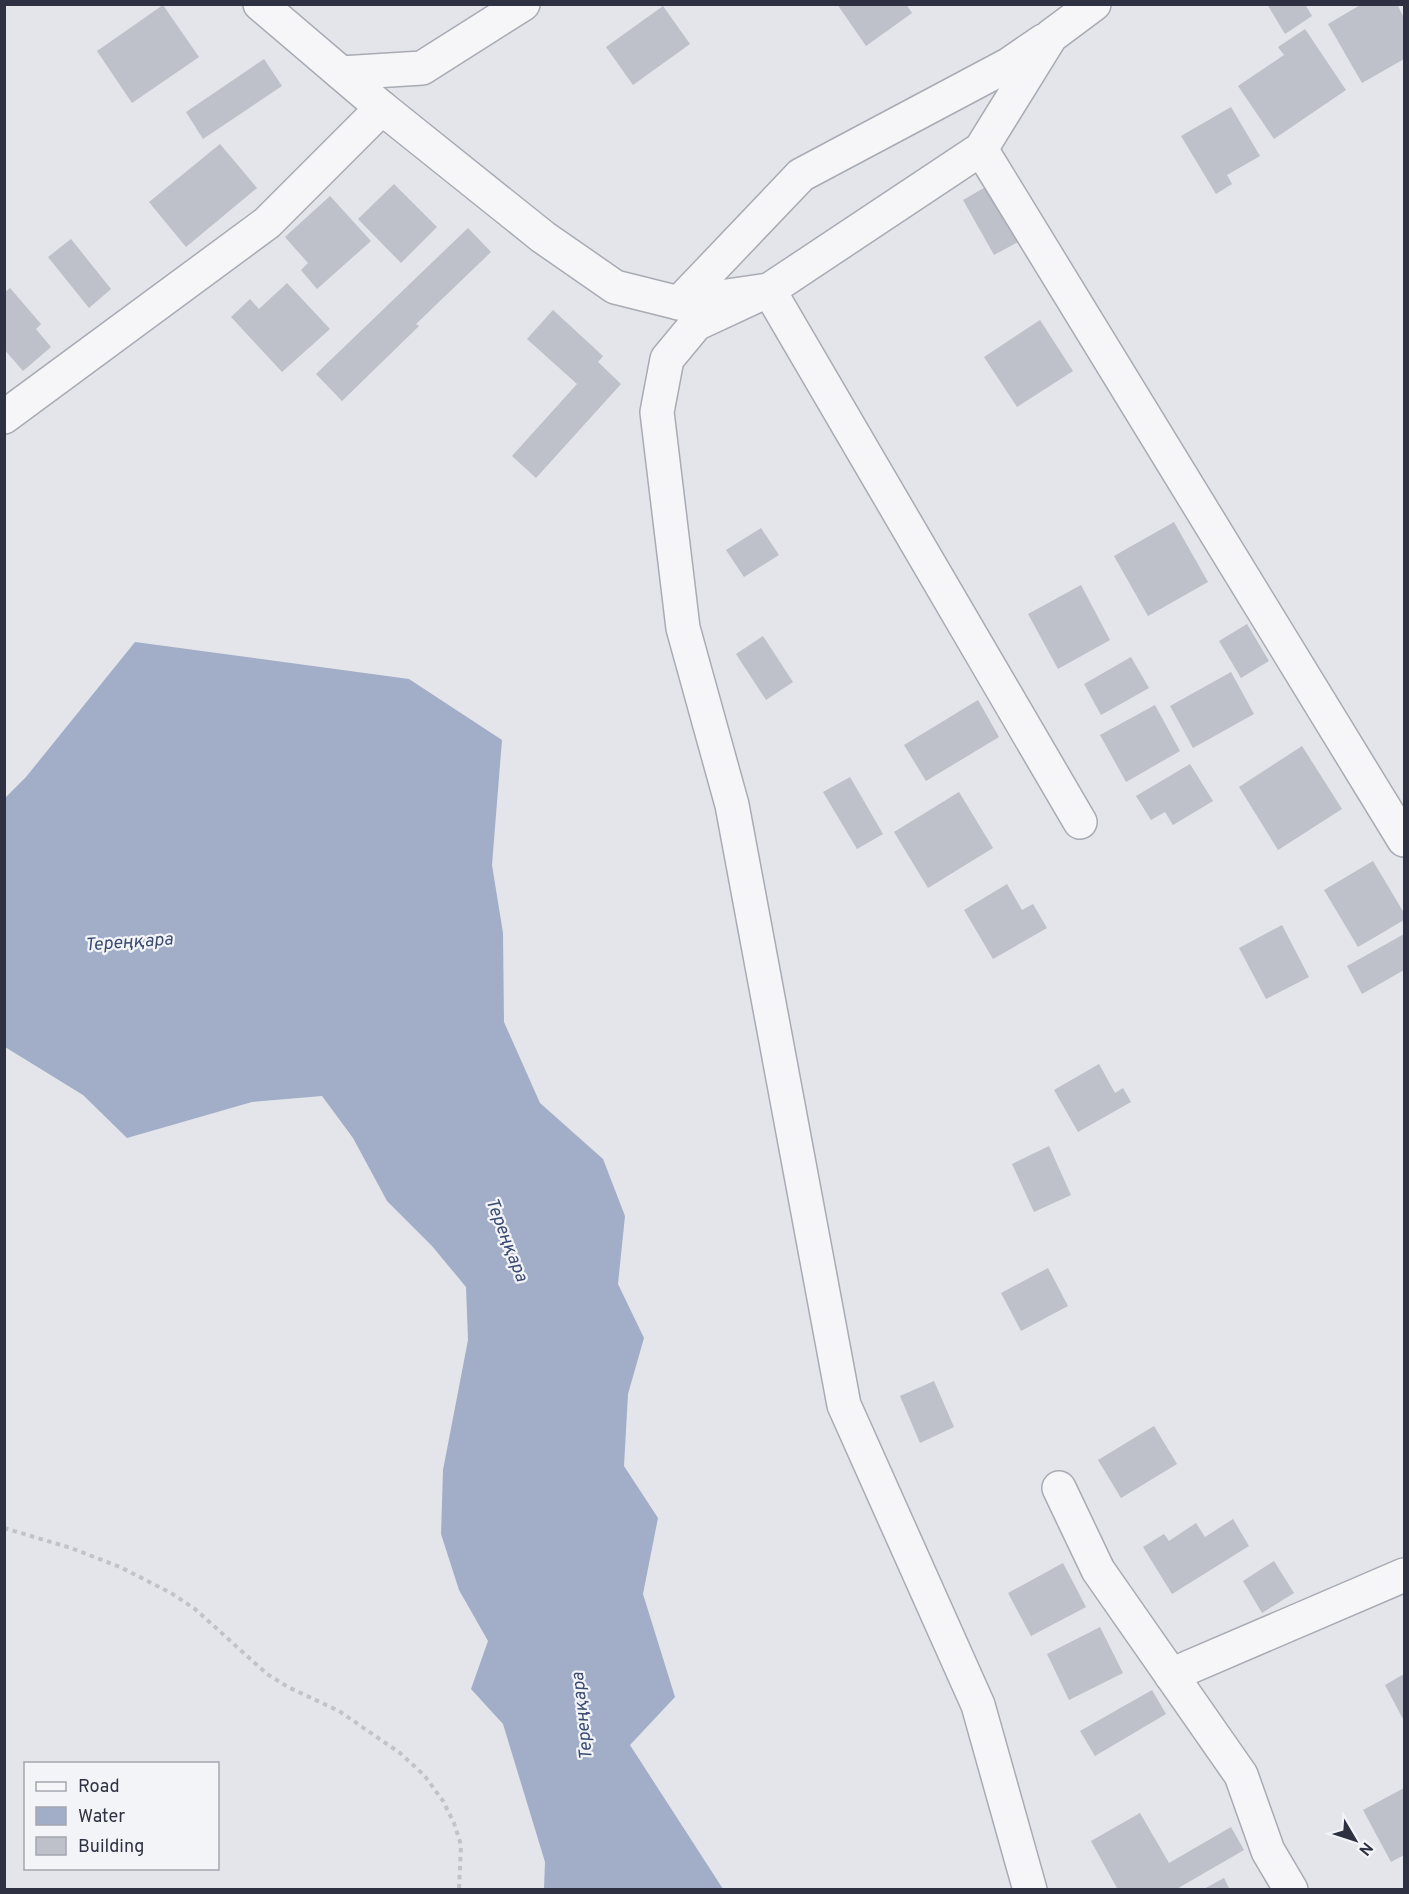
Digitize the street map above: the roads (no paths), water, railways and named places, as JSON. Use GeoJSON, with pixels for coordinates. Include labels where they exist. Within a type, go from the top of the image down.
{"type":"FeatureCollection","features":[{"type":"Feature","properties":{"kind":"street"},"geometry":{"type":"LineString","coordinates":[[260,4],[382,108],[543,237],[615,287],[679,303],[769,290]]}},
{"type":"Feature","properties":{"kind":"street"},"geometry":{"type":"LineString","coordinates":[[341,73],[422,68],[523,4]]}},
{"type":"Feature","properties":{"kind":"street"},"geometry":{"type":"LineString","coordinates":[[679,303],[801,175],[1008,65],[1094,4]]}},
{"type":"Feature","properties":{"kind":"street"},"geometry":{"type":"LineString","coordinates":[[1030,1890],[978,1705],[844,1405],[732,805],[683,628],[657,411],[667,359],[696,324],[769,290],[981,149],[1051,36]]}},
{"type":"Feature","properties":{"kind":"street"},"geometry":{"type":"LineString","coordinates":[[4,417],[267,224],[382,108]]}},
{"type":"Feature","properties":{"kind":"street"},"geometry":{"type":"LineString","coordinates":[[981,149],[1403,832]]}},
{"type":"Feature","properties":{"kind":"street"},"geometry":{"type":"LineString","coordinates":[[769,290],[1080,822]]}},
{"type":"Feature","properties":{"kind":"street"},"geometry":{"type":"LineString","coordinates":[[1059,1488],[1098,1570],[1241,1775],[1268,1851],[1291,1890]]}},
{"type":"Feature","properties":{"kind":"street"},"geometry":{"type":"LineString","coordinates":[[1171,1675],[1404,1575]]}},
{"type":"Feature","properties":{"kind":"water","name":"Тереңқара"},"geometry":{"type":"Polygon","coordinates":[[[135,642],[409,679],[502,740],[492,865],[503,933],[504,1022],[540,1103],[603,1159],[625,1216],[618,1284],[644,1338],[628,1394],[624,1466],[658,1518],[643,1594],[675,1697],[630,1745],[723,1889],[544,1889],[545,1862],[503,1724],[471,1689],[488,1641],[459,1590],[441,1534],[443,1470],[468,1340],[466,1287],[432,1246],[387,1201],[353,1138],[322,1096],[252,1102],[127,1138],[83,1095],[5,1047],[5,798],[26,777],[135,642]]]}}]}
